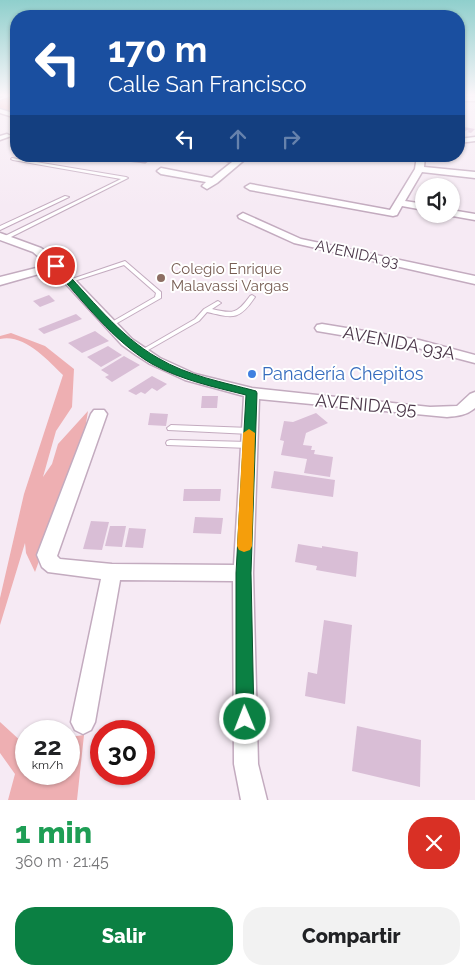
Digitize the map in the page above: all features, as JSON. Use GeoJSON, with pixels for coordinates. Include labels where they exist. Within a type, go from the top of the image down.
{"type":"FeatureCollection","features":[{"type":"Feature","properties":{"kind":"street"},"geometry":{"type":"LineString","coordinates":[[204,188],[238,162]]}},
{"type":"Feature","properties":{"kind":"street"},"geometry":{"type":"LineString","coordinates":[[250,187],[393,213],[419,169],[420,162]]}},
{"type":"Feature","properties":{"kind":"street"},"geometry":{"type":"LineString","coordinates":[[419,169],[475,175]]}},
{"type":"Feature","properties":{"kind":"street"},"geometry":{"type":"LineString","coordinates":[[162,171],[214,180]]}},
{"type":"Feature","properties":{"kind":"street"},"geometry":{"type":"LineString","coordinates":[[399,203],[415,206]]}},
{"type":"Feature","properties":{"kind":"street"},"geometry":{"type":"LineString","coordinates":[[460,214],[475,217]]}},
{"type":"Feature","properties":{"kind":"street","name":"AVENIDA 93"},"geometry":{"type":"LineString","coordinates":[[243,216],[298,242],[475,280]]}},
{"type":"Feature","properties":{"kind":"street","name":"AVENIDA 95"},"geometry":{"type":"LineString","coordinates":[[2,234],[37,250],[56,266],[127,342],[155,361],[190,377],[252,393],[288,398],[445,411],[462,410],[475,397]]}},
{"type":"Feature","properties":{"kind":"street"},"geometry":{"type":"LineString","coordinates":[[0,281],[56,266]]}},
{"type":"Feature","properties":{"kind":"street","name":"AVENIDA 93A"},"geometry":{"type":"LineString","coordinates":[[322,328],[419,344],[475,359]]}},
{"type":"Feature","properties":{"kind":"street"},"geometry":{"type":"LineString","coordinates":[[252,393],[243,573],[246,764],[254,800]]}},
{"type":"Feature","properties":{"kind":"street"},"geometry":{"type":"LineString","coordinates":[[99,414],[47,556],[49,562],[54,566],[112,572],[243,573]]}},
{"type":"Feature","properties":{"kind":"street"},"geometry":{"type":"LineString","coordinates":[[83,722],[112,572]]}},
{"type":"Feature","properties":{"kind":"lane"},"geometry":{"type":"LineString","coordinates":[[2,234],[126,178],[31,162]]}},
{"type":"Feature","properties":{"kind":"lane"},"geometry":{"type":"LineString","coordinates":[[2,234],[67,197]]}},
{"type":"Feature","properties":{"kind":"lane"},"geometry":{"type":"LineString","coordinates":[[70,281],[123,263],[159,293],[158,298],[112,324]]}},
{"type":"Feature","properties":{"kind":"lane"},"geometry":{"type":"LineString","coordinates":[[206,310],[238,314],[244,311],[252,297]]}},
{"type":"Feature","properties":{"kind":"lane"},"geometry":{"type":"LineString","coordinates":[[141,352],[196,320],[206,310],[218,303]]}},
{"type":"Feature","properties":{"kind":"lane"},"geometry":{"type":"LineString","coordinates":[[171,428],[249,438]]}},
{"type":"Feature","properties":{"kind":"lane"},"geometry":{"type":"LineString","coordinates":[[170,443],[249,438]]}},
{"type":"Feature","properties":{"kind":"shaded area"},"geometry":{"type":"Polygon","coordinates":[[[11,333],[45,346],[74,369],[72,407],[56,431],[43,477],[52,464],[58,444],[88,411],[84,436],[35,572],[26,553],[25,543],[0,625],[0,598],[24,494],[63,375],[43,355],[26,344],[9,338],[0,339],[0,336],[11,333]]]}},
{"type":"Feature","properties":{"kind":"shaded area"},"geometry":{"type":"Polygon","coordinates":[[[0,722],[15,736],[15,774],[0,753],[0,722]]]}},
{"type":"Feature","properties":{"kind":"shaded area"},"geometry":{"type":"Polygon","coordinates":[[[84,735],[80,772],[80,736],[84,735]]]}},
{"type":"Feature","properties":{"kind":"shaded area"},"geometry":{"type":"Polygon","coordinates":[[[15,774],[15,785],[79,785],[77,800],[8,800],[15,774]]]}},
{"type":"Feature","properties":{"kind":"building"},"geometry":{"type":"Polygon","coordinates":[[[49,295],[55,301],[40,307],[33,301],[49,295]]]}},
{"type":"Feature","properties":{"kind":"building"},"geometry":{"type":"Polygon","coordinates":[[[76,314],[82,319],[44,334],[38,329],[76,314]]]}},
{"type":"Feature","properties":{"kind":"building"},"geometry":{"type":"Polygon","coordinates":[[[95,331],[109,341],[82,353],[68,343],[95,331]]]}},
{"type":"Feature","properties":{"kind":"building"},"geometry":{"type":"Polygon","coordinates":[[[108,346],[122,355],[101,367],[87,357],[108,346]]]}},
{"type":"Feature","properties":{"kind":"building"},"geometry":{"type":"Polygon","coordinates":[[[124,356],[140,365],[112,382],[105,377],[109,375],[101,370],[124,356]]]}},
{"type":"Feature","properties":{"kind":"building"},"geometry":{"type":"Polygon","coordinates":[[[152,376],[167,384],[157,391],[152,388],[145,394],[141,392],[136,395],[128,391],[152,376]]]}},
{"type":"Feature","properties":{"kind":"building"},"geometry":{"type":"Polygon","coordinates":[[[202,396],[218,396],[217,408],[201,408],[202,396]]]}},
{"type":"Feature","properties":{"kind":"building"},"geometry":{"type":"Polygon","coordinates":[[[150,413],[168,414],[166,426],[148,425],[150,413]]]}},
{"type":"Feature","properties":{"kind":"building"},"geometry":{"type":"Polygon","coordinates":[[[316,413],[328,423],[306,433],[303,445],[312,446],[311,450],[315,450],[314,454],[333,457],[330,477],[304,473],[307,459],[281,455],[284,441],[280,440],[284,421],[293,422],[316,413]]]}},
{"type":"Feature","properties":{"kind":"building"},"geometry":{"type":"Polygon","coordinates":[[[274,471],[335,480],[333,497],[271,488],[274,471]]]}},
{"type":"Feature","properties":{"kind":"building"},"geometry":{"type":"Polygon","coordinates":[[[184,489],[221,489],[220,501],[183,501],[184,489]]]}},
{"type":"Feature","properties":{"kind":"building"},"geometry":{"type":"Polygon","coordinates":[[[195,517],[223,518],[221,534],[193,533],[195,517]]]}},
{"type":"Feature","properties":{"kind":"building"},"geometry":{"type":"Polygon","coordinates":[[[91,521],[109,522],[102,550],[83,549],[91,521]]]}},
{"type":"Feature","properties":{"kind":"building"},"geometry":{"type":"Polygon","coordinates":[[[110,526],[126,526],[122,547],[105,546],[110,526]]]}},
{"type":"Feature","properties":{"kind":"building"},"geometry":{"type":"Polygon","coordinates":[[[129,528],[146,529],[143,548],[125,547],[129,528]]]}},
{"type":"Feature","properties":{"kind":"building"},"geometry":{"type":"Polygon","coordinates":[[[298,544],[358,552],[356,577],[316,570],[317,566],[295,562],[298,544]]]}},
{"type":"Feature","properties":{"kind":"building"},"geometry":{"type":"Polygon","coordinates":[[[324,620],[352,625],[345,704],[305,696],[308,672],[317,674],[324,620]]]}},
{"type":"Feature","properties":{"kind":"building"},"geometry":{"type":"Polygon","coordinates":[[[357,726],[421,740],[420,787],[352,771],[357,726]]]}},
{"type":"Feature","properties":{"kind":"slow traffic"},"geometry":{"type":"LineString","coordinates":[[244,546],[249,433]]}},
{"type":"Feature","properties":{"kind":"place","name":"Colegio Enrique Malavassi Vargas"},"geometry":{"type":"Point","coordinates":[161,278]}},
{"type":"Feature","properties":{"kind":"place","name":"Panadería Chepitos"},"geometry":{"type":"Point","coordinates":[252,374]}},
{"type":"Feature","properties":{"kind":"route"},"geometry":{"type":"LineString","coordinates":[[56,266],[127,342],[141,352],[155,361],[190,377],[252,393],[243,573],[245,719]]}}]}
